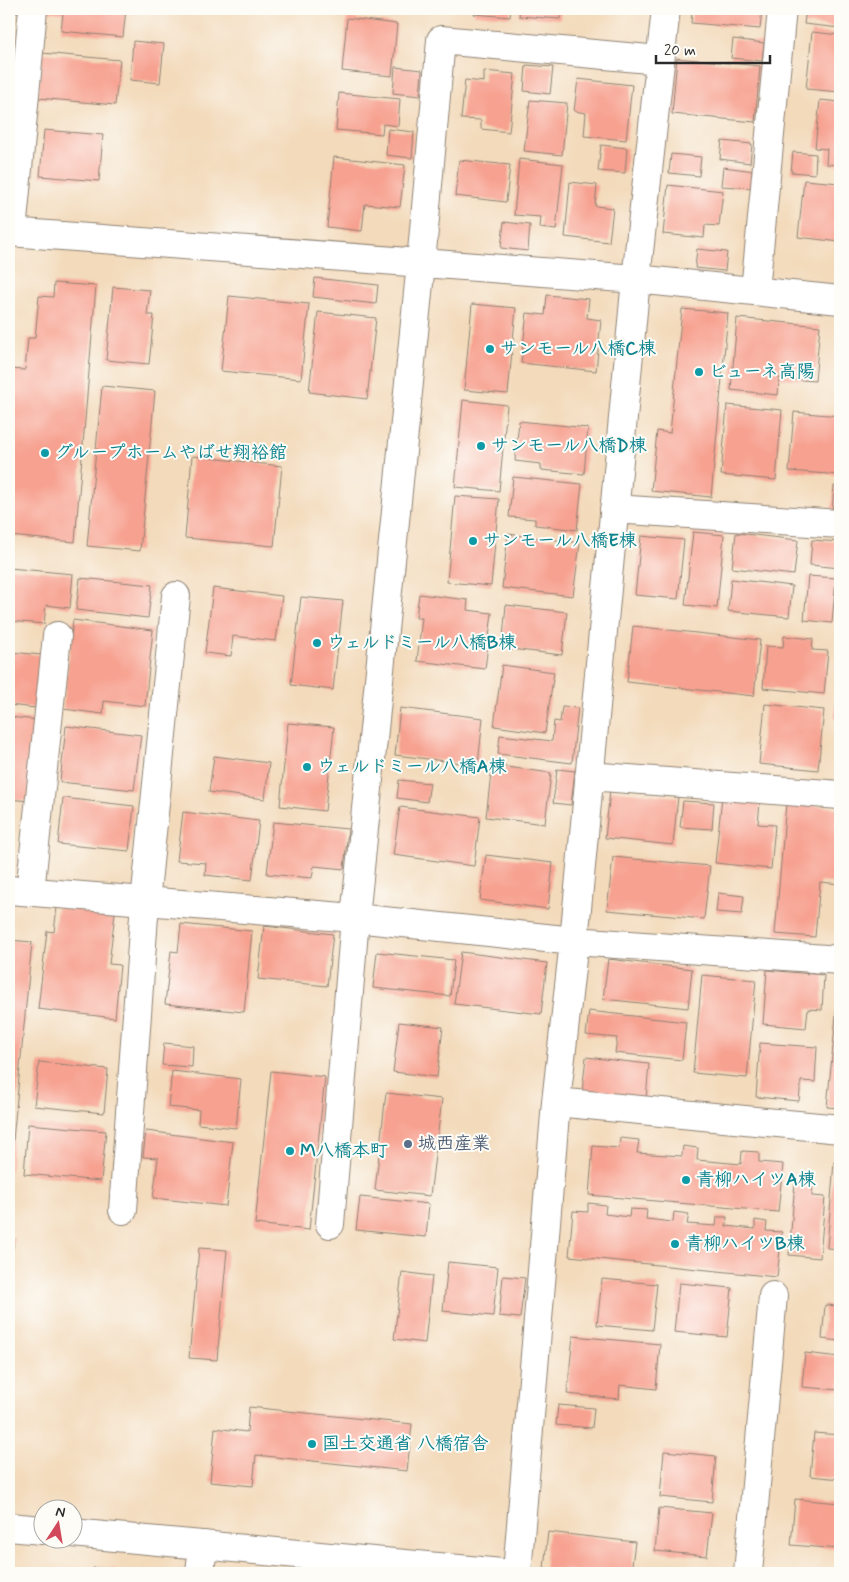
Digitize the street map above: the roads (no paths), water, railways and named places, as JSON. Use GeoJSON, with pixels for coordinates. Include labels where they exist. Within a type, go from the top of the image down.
{"type":"FeatureCollection","features":[{"type":"Feature","properties":{"kind":"street"},"geometry":{"type":"LineString","coordinates":[[33,9],[10,232],[636,279],[840,300]]}},
{"type":"Feature","properties":{"kind":"street"},"geometry":{"type":"LineString","coordinates":[[516,1573],[556,1102],[574,941],[636,279],[666,9]]}},
{"type":"Feature","properties":{"kind":"street"},"geometry":{"type":"LineString","coordinates":[[755,291],[782,9]]}},
{"type":"Feature","properties":{"kind":"street"},"geometry":{"type":"LineString","coordinates":[[330,1224],[355,918],[442,40],[660,60]]}},
{"type":"Feature","properties":{"kind":"street"},"geometry":{"type":"LineString","coordinates":[[614,509],[840,524]]}},
{"type":"Feature","properties":{"kind":"street"},"geometry":{"type":"LineString","coordinates":[[123,1210],[145,902],[176,596]]}},
{"type":"Feature","properties":{"kind":"street"},"geometry":{"type":"LineString","coordinates":[[57,636],[19,891],[355,918],[574,941],[840,960]]}},
{"type":"Feature","properties":{"kind":"street"},"geometry":{"type":"LineString","coordinates":[[589,776],[840,795]]}},
{"type":"Feature","properties":{"kind":"street"},"geometry":{"type":"LineString","coordinates":[[556,1102],[840,1130]]}},
{"type":"Feature","properties":{"kind":"street"},"geometry":{"type":"LineString","coordinates":[[748,1573],[773,1296]]}},
{"type":"Feature","properties":{"kind":"street"},"geometry":{"type":"LineString","coordinates":[[9,1527],[32,1529]]}},
{"type":"Feature","properties":{"kind":"street"},"geometry":{"type":"LineString","coordinates":[[82,1534],[502,1573]]}},
{"type":"Feature","properties":{"kind":"street"},"geometry":{"type":"LineString","coordinates":[[200,1573],[202,1545]]}},
{"type":"Feature","properties":{"kind":"place","name":"サンモール八橋C棟"},"geometry":{"type":"Point","coordinates":[490,349]}},
{"type":"Feature","properties":{"kind":"place","name":"ビューネ高陽"},"geometry":{"type":"Point","coordinates":[699,372]}},
{"type":"Feature","properties":{"kind":"place","name":"サンモール八橋D棟"},"geometry":{"type":"Point","coordinates":[481,446]}},
{"type":"Feature","properties":{"kind":"place","name":"グループホームやばせ翔裕館"},"geometry":{"type":"Point","coordinates":[45,453]}},
{"type":"Feature","properties":{"kind":"place","name":"サンモール八橋E棟"},"geometry":{"type":"Point","coordinates":[473,541]}},
{"type":"Feature","properties":{"kind":"place","name":"ウェルドミール八橋B棟"},"geometry":{"type":"Point","coordinates":[317,643]}},
{"type":"Feature","properties":{"kind":"place","name":"ウェルドミール八橋A棟"},"geometry":{"type":"Point","coordinates":[307,767]}},
{"type":"Feature","properties":{"kind":"place","name":"城西産業"},"geometry":{"type":"Point","coordinates":[408,1144]}},
{"type":"Feature","properties":{"kind":"place","name":"M八橋本町"},"geometry":{"type":"Point","coordinates":[290,1151]}},
{"type":"Feature","properties":{"kind":"place","name":"青柳ハイツA棟"},"geometry":{"type":"Point","coordinates":[686,1180]}},
{"type":"Feature","properties":{"kind":"place","name":"青柳ハイツB棟"},"geometry":{"type":"Point","coordinates":[675,1244]}},
{"type":"Feature","properties":{"kind":"place","name":"国土交通省 八橋宿舎"},"geometry":{"type":"Point","coordinates":[312,1444]}}]}
